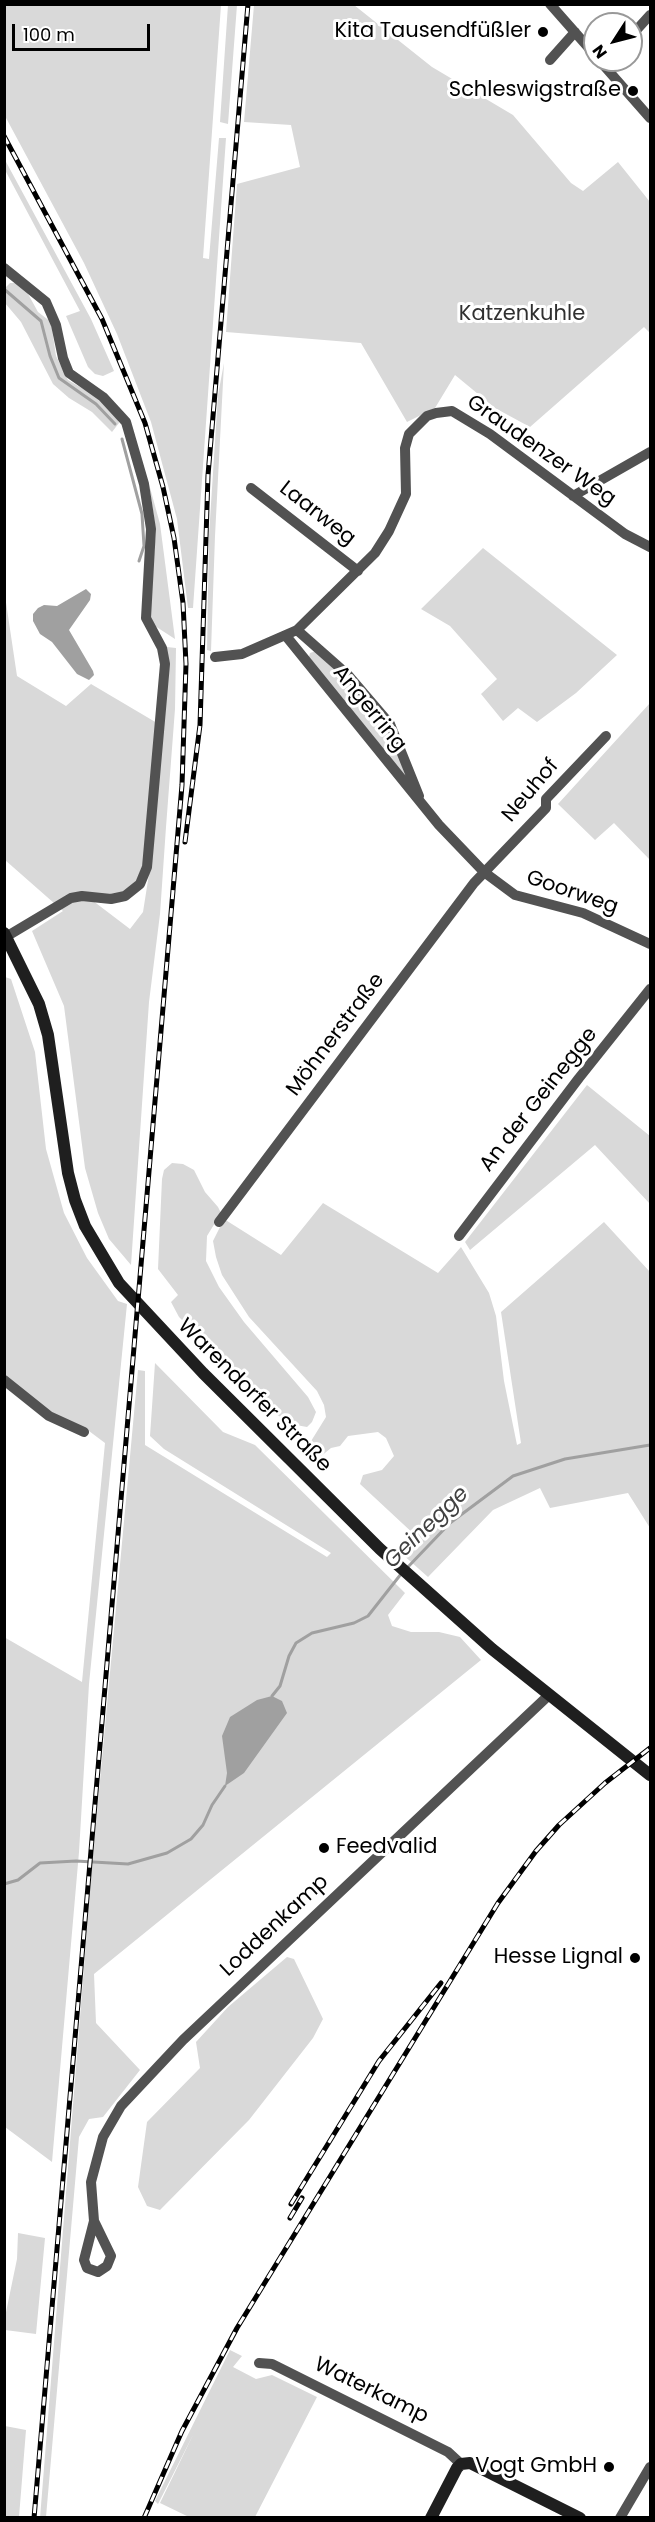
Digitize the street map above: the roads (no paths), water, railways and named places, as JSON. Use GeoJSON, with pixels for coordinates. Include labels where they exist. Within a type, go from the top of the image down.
{"type":"FeatureCollection","features":[{"type":"Feature","properties":{"kind":"street"},"geometry":{"type":"LineString","coordinates":[[550,4],[583,42]]}},
{"type":"Feature","properties":{"kind":"street"},"geometry":{"type":"LineString","coordinates":[[550,60],[574,32]]}},
{"type":"Feature","properties":{"kind":"street"},"geometry":{"type":"LineString","coordinates":[[612,72],[651,118]]}},
{"type":"Feature","properties":{"kind":"street"},"geometry":{"type":"LineString","coordinates":[[4,268],[46,302],[56,325],[63,358],[69,373],[103,397],[126,422],[144,484],[152,529],[146,608],[149,626],[162,648],[165,676],[145,876],[134,891],[125,896],[111,899],[82,896],[71,898],[5,936]]}},
{"type":"Feature","properties":{"kind":"street","name":"Graudenzer Weg"},"geometry":{"type":"LineString","coordinates":[[215,657],[242,654],[297,630],[375,553],[389,531],[406,494],[405,448],[409,434],[421,421],[436,413],[452,411],[490,434],[625,534],[651,547]]}},
{"type":"Feature","properties":{"kind":"street"},"geometry":{"type":"LineString","coordinates":[[573,496],[651,452]]}},
{"type":"Feature","properties":{"kind":"street","name":"Laarweg"},"geometry":{"type":"LineString","coordinates":[[251,488],[358,571]]}},
{"type":"Feature","properties":{"kind":"street","name":"Angerring"},"geometry":{"type":"LineString","coordinates":[[297,630],[348,675],[390,724],[423,805]]}},
{"type":"Feature","properties":{"kind":"street","name":"Angerring"},"geometry":{"type":"LineString","coordinates":[[286,636],[423,805],[484,872]]}},
{"type":"Feature","properties":{"kind":"street","name":"Neuhof"},"geometry":{"type":"LineString","coordinates":[[484,872],[546,808],[546,799],[606,736]]}},
{"type":"Feature","properties":{"kind":"street","name":"Goorweg"},"geometry":{"type":"LineString","coordinates":[[484,872],[514,895],[583,913],[651,944]]}},
{"type":"Feature","properties":{"kind":"street","name":"Möhnerstraße"},"geometry":{"type":"LineString","coordinates":[[219,1222],[484,872]]}},
{"type":"Feature","properties":{"kind":"street","name":"Warendorfer Straße"},"geometry":{"type":"LineString","coordinates":[[5,936],[42,1015],[53,1065],[68,1173],[85,1226],[101,1257],[136,1304],[380,1549],[429,1594],[549,1695],[651,1774]]}},
{"type":"Feature","properties":{"kind":"street","name":"An der Geinegge"},"geometry":{"type":"LineString","coordinates":[[459,1236],[579,1078],[651,989]]}},
{"type":"Feature","properties":{"kind":"street"},"geometry":{"type":"LineString","coordinates":[[4,1380],[49,1416],[84,1432]]}},
{"type":"Feature","properties":{"kind":"street","name":"Loddenkamp"},"geometry":{"type":"LineString","coordinates":[[94,2221],[91,2182],[94,2163],[110,2123],[121,2106],[192,2032],[549,1695]]}},
{"type":"Feature","properties":{"kind":"street","name":"Waterkamp"},"geometry":{"type":"LineString","coordinates":[[259,2363],[272,2364],[291,2373],[448,2452],[461,2464],[480,2467],[580,2517]]}},
{"type":"Feature","properties":{"kind":"street"},"geometry":{"type":"LineString","coordinates":[[431,2517],[453,2474],[461,2464]]}},
{"type":"Feature","properties":{"kind":"street"},"geometry":{"type":"LineString","coordinates":[[620,2517],[651,2468]]}},
{"type":"Feature","properties":{"kind":"waterway"},"geometry":{"type":"LineString","coordinates":[[4,289],[41,321],[50,356],[59,378],[96,404],[115,424]]}},
{"type":"Feature","properties":{"kind":"waterway"},"geometry":{"type":"LineString","coordinates":[[122,439],[142,514],[144,546],[139,561]]}},
{"type":"Feature","properties":{"kind":"waterway","name":"Geinegge"},"geometry":{"type":"LineString","coordinates":[[406,1569],[450,1523],[513,1476],[565,1459],[650,1445]]}},
{"type":"Feature","properties":{"kind":"waterway","name":"Geinegge"},"geometry":{"type":"LineString","coordinates":[[272,1696],[280,1686],[289,1656],[296,1643],[312,1633],[354,1623],[368,1616],[401,1574]]}},
{"type":"Feature","properties":{"kind":"waterway","name":"Geinegge"},"geometry":{"type":"LineString","coordinates":[[4,1884],[18,1880],[40,1863],[76,1861],[128,1864],[167,1853],[191,1839],[203,1825],[212,1805],[225,1786]]}},
{"type":"Feature","properties":{"kind":"railway"},"geometry":{"type":"LineString","coordinates":[[185,842],[200,725],[208,475],[248,4]]}},
{"type":"Feature","properties":{"kind":"railway"},"geometry":{"type":"LineString","coordinates":[[4,136],[102,319],[145,423],[163,487],[174,538],[183,603],[186,664],[182,785],[34,2518]]}},
{"type":"Feature","properties":{"kind":"railway"},"geometry":{"type":"LineString","coordinates":[[144,2518],[182,2431],[237,2328],[498,1903],[536,1851],[559,1825],[605,1783],[650,1748]]}},
{"type":"Feature","properties":{"kind":"railway"},"geometry":{"type":"LineString","coordinates":[[291,2204],[379,2061],[441,1983]]}},
{"type":"Feature","properties":{"kind":"railway"},"geometry":{"type":"LineString","coordinates":[[290,2218],[302,2198]]}},
{"type":"Feature","properties":{"kind":"place","name":"Kita Tausendfüßler"},"geometry":{"type":"Point","coordinates":[543,32]}},
{"type":"Feature","properties":{"kind":"place","name":"Schleswigstraße"},"geometry":{"type":"Point","coordinates":[633,91]}},
{"type":"Feature","properties":{"kind":"place","name":"Feedvalid"},"geometry":{"type":"Point","coordinates":[324,1848]}},
{"type":"Feature","properties":{"kind":"place","name":"Hesse Lignal"},"geometry":{"type":"Point","coordinates":[635,1958]}},
{"type":"Feature","properties":{"kind":"place","name":"Vogt GmbH"},"geometry":{"type":"Point","coordinates":[609,2467]}},
{"type":"Feature","properties":{"kind":"park label","name":"Katzenkuhle"},"geometry":{"type":"Point","coordinates":[522,315]}}]}
